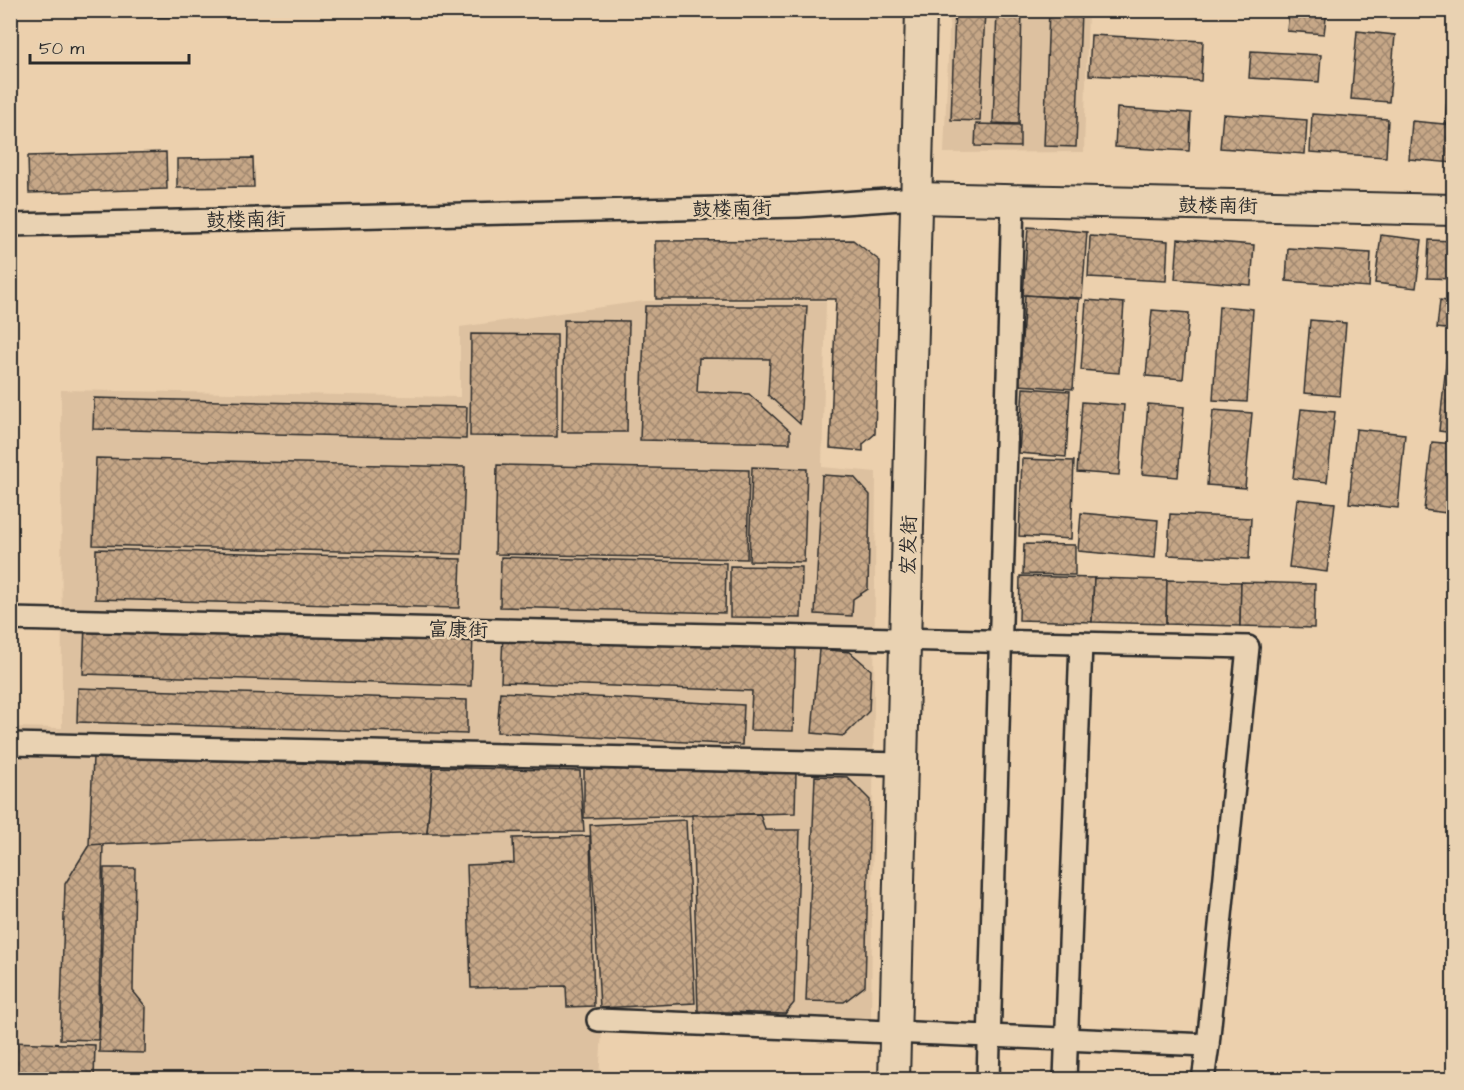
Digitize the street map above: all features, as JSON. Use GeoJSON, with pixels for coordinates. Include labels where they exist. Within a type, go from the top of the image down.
{"type":"FeatureCollection","features":[{"type":"Feature","properties":{"kind":"street","name":"宏发街"},"geometry":{"type":"LineString","coordinates":[[894,1080],[921,10]]}},
{"type":"Feature","properties":{"kind":"street","name":"鼓楼南街"},"geometry":{"type":"LineString","coordinates":[[10,225],[799,206],[916,198],[1454,210]]}},
{"type":"Feature","properties":{"kind":"street"},"geometry":{"type":"LineString","coordinates":[[988,1080],[1013,200]]}},
{"type":"Feature","properties":{"kind":"street","name":"富康街"},"geometry":{"type":"LineString","coordinates":[[10,619],[1248,646],[1208,1045]]}},
{"type":"Feature","properties":{"kind":"street"},"geometry":{"type":"LineString","coordinates":[[1065,1080],[1081,643]]}},
{"type":"Feature","properties":{"kind":"street"},"geometry":{"type":"LineString","coordinates":[[10,744],[902,764]]}},
{"type":"Feature","properties":{"kind":"street"},"geometry":{"type":"LineString","coordinates":[[598,1020],[1208,1045],[1203,1080]]}},
{"type":"Feature","properties":{"kind":"shaded area"},"geometry":{"type":"Polygon","coordinates":[[[950,11],[1088,11],[1084,152],[944,153],[950,11]]]}},
{"type":"Feature","properties":{"kind":"shaded area"},"geometry":{"type":"Polygon","coordinates":[[[644,301],[826,301],[822,467],[876,472],[871,1026],[603,1015],[599,1079],[11,1080],[11,727],[62,728],[61,390],[460,397],[460,327],[644,301]]]}},
{"type":"Feature","properties":{"kind":"building"},"geometry":{"type":"Polygon","coordinates":[[[105,10],[213,10],[213,17],[105,17],[105,10]]]}},
{"type":"Feature","properties":{"kind":"building"},"geometry":{"type":"Polygon","coordinates":[[[955,10],[985,10],[980,121],[951,120],[955,10]]]}},
{"type":"Feature","properties":{"kind":"building"},"geometry":{"type":"Polygon","coordinates":[[[997,10],[1022,10],[1019,124],[993,123],[997,10]]]}},
{"type":"Feature","properties":{"kind":"building"},"geometry":{"type":"Polygon","coordinates":[[[1049,10],[1081,10],[1076,147],[1044,146],[1049,10]]]}},
{"type":"Feature","properties":{"kind":"building"},"geometry":{"type":"Polygon","coordinates":[[[1289,10],[1327,10],[1324,34],[1287,31],[1289,10]]]}},
{"type":"Feature","properties":{"kind":"building"},"geometry":{"type":"Polygon","coordinates":[[[1357,31],[1395,35],[1389,102],[1351,99],[1357,31]]]}},
{"type":"Feature","properties":{"kind":"building"},"geometry":{"type":"Polygon","coordinates":[[[1091,35],[1203,41],[1201,81],[1089,75],[1091,35]]]}},
{"type":"Feature","properties":{"kind":"building"},"geometry":{"type":"Polygon","coordinates":[[[1251,51],[1321,55],[1319,82],[1249,78],[1251,51]]]}},
{"type":"Feature","properties":{"kind":"building"},"geometry":{"type":"Polygon","coordinates":[[[1447,99],[1454,99],[1454,125],[1445,124],[1447,99]]]}},
{"type":"Feature","properties":{"kind":"building"},"geometry":{"type":"Polygon","coordinates":[[[1117,108],[1191,113],[1189,151],[1115,147],[1117,108]]]}},
{"type":"Feature","properties":{"kind":"building"},"geometry":{"type":"Polygon","coordinates":[[[1223,114],[1307,120],[1305,154],[1220,148],[1223,114]]]}},
{"type":"Feature","properties":{"kind":"building"},"geometry":{"type":"Polygon","coordinates":[[[1312,114],[1388,119],[1386,157],[1310,152],[1312,114]]]}},
{"type":"Feature","properties":{"kind":"building"},"geometry":{"type":"Polygon","coordinates":[[[1412,121],[1454,125],[1454,163],[1409,159],[1412,121]]]}},
{"type":"Feature","properties":{"kind":"building"},"geometry":{"type":"Polygon","coordinates":[[[976,124],[1020,125],[1020,147],[975,146],[976,124]]]}},
{"type":"Feature","properties":{"kind":"building"},"geometry":{"type":"Polygon","coordinates":[[[166,152],[167,189],[29,193],[28,156],[166,152]]]}},
{"type":"Feature","properties":{"kind":"building"},"geometry":{"type":"Polygon","coordinates":[[[253,158],[254,187],[177,188],[177,159],[253,158]]]}},
{"type":"Feature","properties":{"kind":"building"},"geometry":{"type":"Polygon","coordinates":[[[1028,227],[1087,232],[1082,298],[1023,295],[1028,227]]]}},
{"type":"Feature","properties":{"kind":"building"},"geometry":{"type":"Polygon","coordinates":[[[1381,235],[1422,240],[1416,288],[1375,283],[1381,235]]]}},
{"type":"Feature","properties":{"kind":"building"},"geometry":{"type":"Polygon","coordinates":[[[1090,236],[1168,241],[1166,281],[1088,277],[1090,236]]]}},
{"type":"Feature","properties":{"kind":"building"},"geometry":{"type":"Polygon","coordinates":[[[1178,239],[1254,245],[1251,285],[1175,279],[1178,239]]]}},
{"type":"Feature","properties":{"kind":"building"},"geometry":{"type":"Polygon","coordinates":[[[853,240],[880,261],[875,434],[863,444],[863,451],[830,448],[836,299],[656,299],[655,241],[853,240]]]}},
{"type":"Feature","properties":{"kind":"building"},"geometry":{"type":"Polygon","coordinates":[[[1429,240],[1454,241],[1454,279],[1427,278],[1429,240]]]}},
{"type":"Feature","properties":{"kind":"building"},"geometry":{"type":"Polygon","coordinates":[[[1288,248],[1371,253],[1369,287],[1286,281],[1288,248]]]}},
{"type":"Feature","properties":{"kind":"building"},"geometry":{"type":"Polygon","coordinates":[[[1025,295],[1079,299],[1073,389],[1019,385],[1025,295]]]}},
{"type":"Feature","properties":{"kind":"building"},"geometry":{"type":"Polygon","coordinates":[[[1086,300],[1124,303],[1119,373],[1081,370],[1086,300]]]}},
{"type":"Feature","properties":{"kind":"building"},"geometry":{"type":"Polygon","coordinates":[[[1440,300],[1454,302],[1454,330],[1437,328],[1440,300]]]}},
{"type":"Feature","properties":{"kind":"building"},"geometry":{"type":"Polygon","coordinates":[[[645,306],[807,306],[800,424],[768,395],[770,359],[699,358],[697,392],[749,394],[790,431],[790,443],[640,440],[645,306]]]}},
{"type":"Feature","properties":{"kind":"building"},"geometry":{"type":"Polygon","coordinates":[[[1219,306],[1253,309],[1247,402],[1213,400],[1219,306]]]}},
{"type":"Feature","properties":{"kind":"building"},"geometry":{"type":"Polygon","coordinates":[[[1152,310],[1189,313],[1183,379],[1146,376],[1152,310]]]}},
{"type":"Feature","properties":{"kind":"building"},"geometry":{"type":"Polygon","coordinates":[[[564,320],[629,321],[627,432],[562,432],[564,320]]]}},
{"type":"Feature","properties":{"kind":"building"},"geometry":{"type":"Polygon","coordinates":[[[1310,320],[1346,323],[1340,396],[1304,393],[1310,320]]]}},
{"type":"Feature","properties":{"kind":"building"},"geometry":{"type":"Polygon","coordinates":[[[471,334],[557,335],[557,437],[470,436],[471,334]]]}},
{"type":"Feature","properties":{"kind":"building"},"geometry":{"type":"Polygon","coordinates":[[[1448,346],[1454,347],[1454,433],[1439,431],[1448,346]]]}},
{"type":"Feature","properties":{"kind":"building"},"geometry":{"type":"Polygon","coordinates":[[[1023,388],[1070,391],[1066,457],[1019,453],[1023,388]]]}},
{"type":"Feature","properties":{"kind":"building"},"geometry":{"type":"Polygon","coordinates":[[[94,398],[467,407],[466,439],[93,429],[94,398]]]}},
{"type":"Feature","properties":{"kind":"building"},"geometry":{"type":"Polygon","coordinates":[[[1082,402],[1124,405],[1119,475],[1077,472],[1082,402]]]}},
{"type":"Feature","properties":{"kind":"building"},"geometry":{"type":"Polygon","coordinates":[[[1148,404],[1184,407],[1178,477],[1142,474],[1148,404]]]}},
{"type":"Feature","properties":{"kind":"building"},"geometry":{"type":"Polygon","coordinates":[[[1301,409],[1335,412],[1327,482],[1293,478],[1301,409]]]}},
{"type":"Feature","properties":{"kind":"building"},"geometry":{"type":"Polygon","coordinates":[[[1213,410],[1252,413],[1245,488],[1207,485],[1213,410]]]}},
{"type":"Feature","properties":{"kind":"building"},"geometry":{"type":"Polygon","coordinates":[[[1356,429],[1405,434],[1398,508],[1349,503],[1356,429]]]}},
{"type":"Feature","properties":{"kind":"building"},"geometry":{"type":"Polygon","coordinates":[[[1432,442],[1454,444],[1454,514],[1424,510],[1432,442]]]}},
{"type":"Feature","properties":{"kind":"building"},"geometry":{"type":"Polygon","coordinates":[[[96,458],[465,467],[462,554],[93,545],[96,458]]]}},
{"type":"Feature","properties":{"kind":"building"},"geometry":{"type":"Polygon","coordinates":[[[1022,459],[1074,461],[1071,539],[1019,536],[1022,459]]]}},
{"type":"Feature","properties":{"kind":"building"},"geometry":{"type":"Polygon","coordinates":[[[497,465],[749,470],[747,559],[495,554],[497,465]]]}},
{"type":"Feature","properties":{"kind":"building"},"geometry":{"type":"Polygon","coordinates":[[[752,467],[807,469],[804,562],[749,561],[752,467]]]}},
{"type":"Feature","properties":{"kind":"building"},"geometry":{"type":"Polygon","coordinates":[[[822,475],[854,477],[870,495],[868,589],[853,599],[852,616],[815,614],[822,475]]]}},
{"type":"Feature","properties":{"kind":"building"},"geometry":{"type":"Polygon","coordinates":[[[1297,499],[1335,503],[1327,572],[1289,567],[1297,499]]]}},
{"type":"Feature","properties":{"kind":"building"},"geometry":{"type":"Polygon","coordinates":[[[1081,513],[1158,520],[1155,558],[1078,551],[1081,513]]]}},
{"type":"Feature","properties":{"kind":"building"},"geometry":{"type":"Polygon","coordinates":[[[1170,514],[1251,518],[1249,559],[1168,555],[1170,514]]]}},
{"type":"Feature","properties":{"kind":"building"},"geometry":{"type":"Polygon","coordinates":[[[1024,544],[1075,545],[1075,575],[1023,574],[1024,544]]]}},
{"type":"Feature","properties":{"kind":"building"},"geometry":{"type":"Polygon","coordinates":[[[96,549],[461,559],[459,608],[95,599],[96,549]]]}},
{"type":"Feature","properties":{"kind":"building"},"geometry":{"type":"Polygon","coordinates":[[[501,557],[726,563],[725,613],[500,607],[501,557]]]}},
{"type":"Feature","properties":{"kind":"building"},"geometry":{"type":"Polygon","coordinates":[[[730,566],[802,567],[801,618],[730,617],[730,566]]]}},
{"type":"Feature","properties":{"kind":"building"},"geometry":{"type":"Polygon","coordinates":[[[1020,576],[1094,578],[1092,622],[1019,620],[1020,576]]]}},
{"type":"Feature","properties":{"kind":"building"},"geometry":{"type":"Polygon","coordinates":[[[1094,578],[1167,580],[1166,624],[1092,622],[1094,578]]]}},
{"type":"Feature","properties":{"kind":"building"},"geometry":{"type":"Polygon","coordinates":[[[1167,580],[1241,582],[1240,626],[1166,624],[1167,580]]]}},
{"type":"Feature","properties":{"kind":"building"},"geometry":{"type":"Polygon","coordinates":[[[1241,582],[1315,584],[1314,628],[1240,626],[1241,582]]]}},
{"type":"Feature","properties":{"kind":"building"},"geometry":{"type":"Polygon","coordinates":[[[85,624],[473,636],[471,686],[83,674],[85,624]]]}},
{"type":"Feature","properties":{"kind":"building"},"geometry":{"type":"Polygon","coordinates":[[[503,634],[796,645],[793,731],[750,730],[752,691],[501,682],[503,634]]]}},
{"type":"Feature","properties":{"kind":"building"},"geometry":{"type":"Polygon","coordinates":[[[819,649],[850,652],[871,670],[869,711],[844,736],[812,733],[819,649]]]}},
{"type":"Feature","properties":{"kind":"building"},"geometry":{"type":"Polygon","coordinates":[[[78,688],[467,700],[467,734],[77,722],[78,688]]]}},
{"type":"Feature","properties":{"kind":"building"},"geometry":{"type":"Polygon","coordinates":[[[500,692],[744,705],[742,745],[497,732],[500,692]]]}},
{"type":"Feature","properties":{"kind":"building"},"geometry":{"type":"Polygon","coordinates":[[[93,757],[433,767],[427,833],[89,845],[93,757]]]}},
{"type":"Feature","properties":{"kind":"building"},"geometry":{"type":"Polygon","coordinates":[[[433,767],[580,771],[584,832],[427,833],[433,767]]]}},
{"type":"Feature","properties":{"kind":"building"},"geometry":{"type":"Polygon","coordinates":[[[584,769],[796,773],[795,813],[584,818],[584,769]]]}},
{"type":"Feature","properties":{"kind":"building"},"geometry":{"type":"Polygon","coordinates":[[[815,776],[847,777],[870,800],[865,986],[844,1002],[806,1001],[815,776]]]}},
{"type":"Feature","properties":{"kind":"building"},"geometry":{"type":"Polygon","coordinates":[[[760,814],[765,830],[800,830],[794,1003],[785,1014],[698,1011],[692,815],[760,814]]]}},
{"type":"Feature","properties":{"kind":"building"},"geometry":{"type":"Polygon","coordinates":[[[686,820],[695,1003],[600,1008],[590,825],[686,820]]]}},
{"type":"Feature","properties":{"kind":"building"},"geometry":{"type":"Polygon","coordinates":[[[590,836],[594,1006],[567,1007],[566,986],[471,988],[467,865],[514,863],[513,838],[590,836]]]}},
{"type":"Feature","properties":{"kind":"building"},"geometry":{"type":"Polygon","coordinates":[[[103,844],[98,1040],[60,1039],[65,884],[89,845],[103,844]]]}},
{"type":"Feature","properties":{"kind":"building"},"geometry":{"type":"Polygon","coordinates":[[[104,868],[135,868],[133,991],[146,1007],[145,1053],[99,1052],[104,868]]]}},
{"type":"Feature","properties":{"kind":"building"},"geometry":{"type":"Polygon","coordinates":[[[10,1042],[95,1045],[94,1080],[10,1080],[10,1042]]]}}]}
